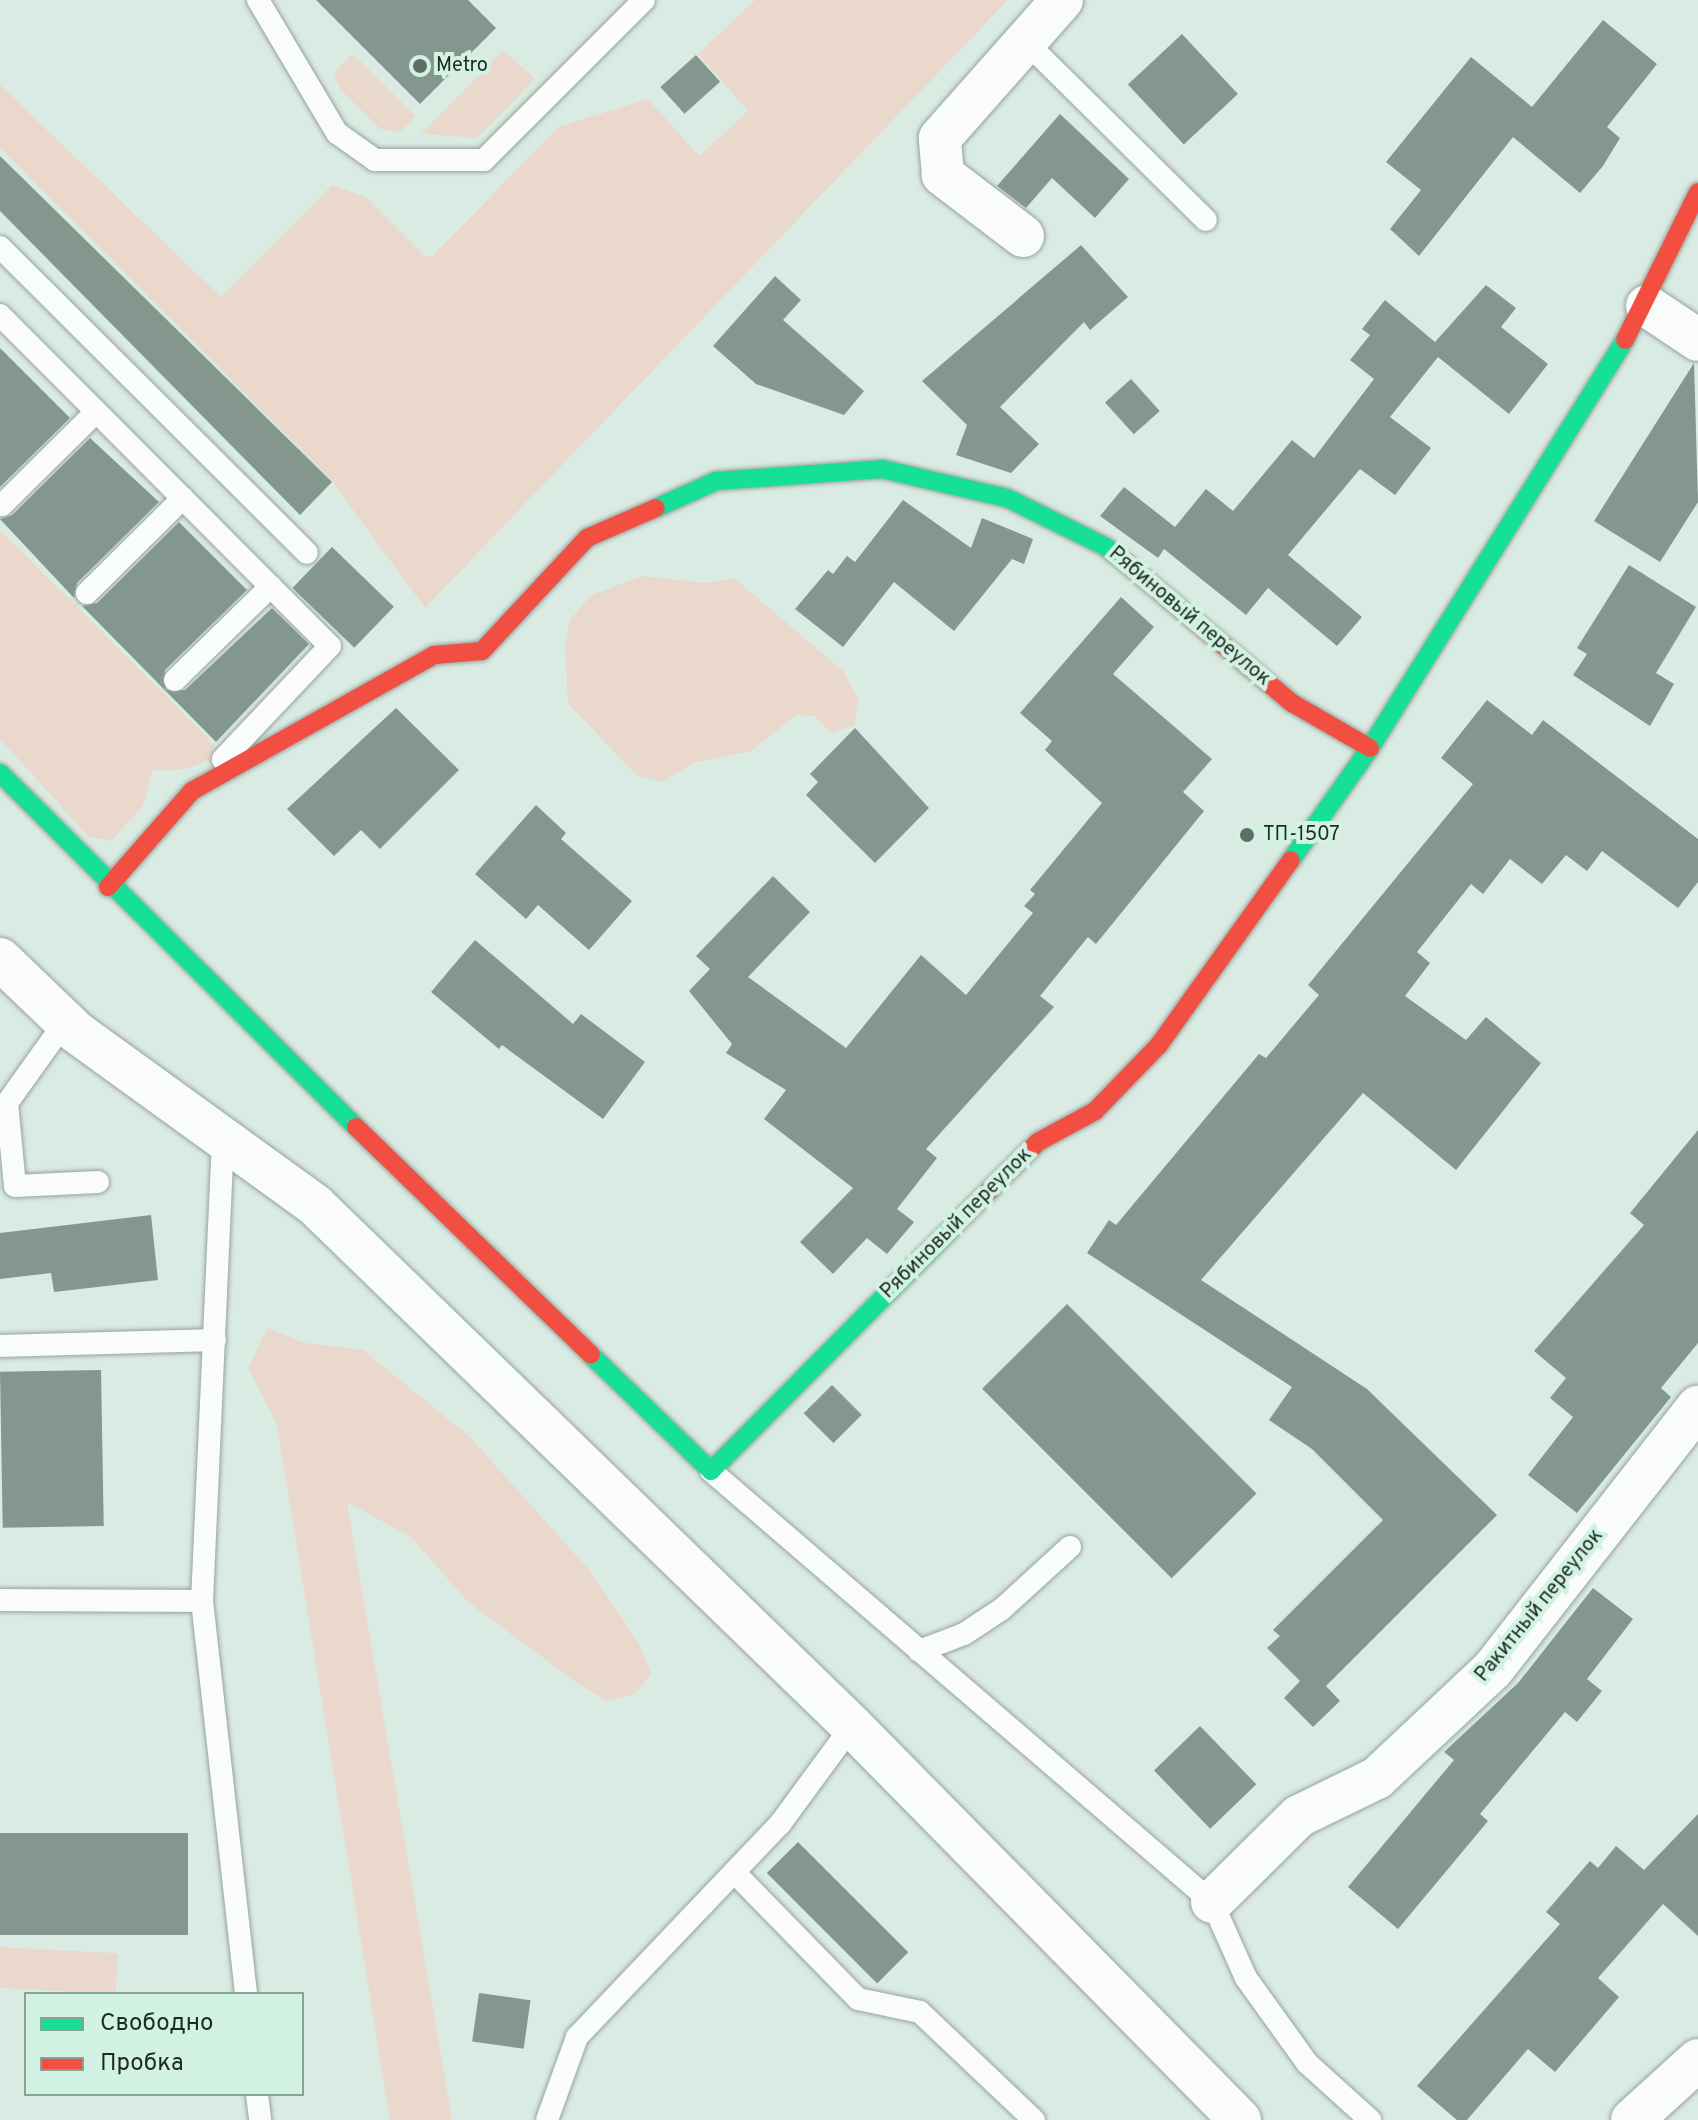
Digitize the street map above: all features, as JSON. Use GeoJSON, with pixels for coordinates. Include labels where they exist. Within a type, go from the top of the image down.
{"type":"FeatureCollection","features":[{"type":"Feature","properties":{"kind":"street"},"geometry":{"type":"LineString","coordinates":[[1023,236],[960,193],[937,157],[940,138],[1028,44],[1062,0]]}},
{"type":"Feature","properties":{"kind":"street","name":"Рябиновый переулок"},"geometry":{"type":"LineString","coordinates":[[711,1471],[1038,1142],[1095,1111],[1159,1045],[1370,748],[1647,306],[1698,192]]}},
{"type":"Feature","properties":{"kind":"street"},"geometry":{"type":"LineString","coordinates":[[1647,306],[1698,340]]}},
{"type":"Feature","properties":{"kind":"street","name":"Рябиновый переулок"},"geometry":{"type":"LineString","coordinates":[[192,791],[434,655],[482,651],[587,538],[716,481],[882,469],[1007,498],[1106,547],[1292,703],[1370,748]]}},
{"type":"Feature","properties":{"kind":"street"},"geometry":{"type":"LineString","coordinates":[[0,773],[108,887],[711,1471]]}},
{"type":"Feature","properties":{"kind":"street"},"geometry":{"type":"LineString","coordinates":[[108,887],[192,791]]}},
{"type":"Feature","properties":{"kind":"street"},"geometry":{"type":"LineString","coordinates":[[0,959],[65,1022],[316,1206],[852,1726],[1240,2120]]}},
{"type":"Feature","properties":{"kind":"street","name":"Ракитный переулок"},"geometry":{"type":"LineString","coordinates":[[1212,1902],[1299,1816],[1377,1778],[1493,1669],[1695,1415]]}},
{"type":"Feature","properties":{"kind":"street"},"geometry":{"type":"LineString","coordinates":[[1632,2120],[1698,2060]]}},
{"type":"Feature","properties":{"kind":"lane"},"geometry":{"type":"LineString","coordinates":[[258,0],[337,133],[375,160],[484,160],[644,0]]}},
{"type":"Feature","properties":{"kind":"lane"},"geometry":{"type":"LineString","coordinates":[[1028,44],[1206,220]]}},
{"type":"Feature","properties":{"kind":"lane"},"geometry":{"type":"LineString","coordinates":[[0,247],[307,553]]}},
{"type":"Feature","properties":{"kind":"lane"},"geometry":{"type":"LineString","coordinates":[[2,321],[330,646],[192,791]]}},
{"type":"Feature","properties":{"kind":"lane"},"geometry":{"type":"LineString","coordinates":[[2,505],[96,412]]}},
{"type":"Feature","properties":{"kind":"lane"},"geometry":{"type":"LineString","coordinates":[[87,593],[183,498]]}},
{"type":"Feature","properties":{"kind":"lane"},"geometry":{"type":"LineString","coordinates":[[175,680],[271,586]]}},
{"type":"Feature","properties":{"kind":"lane"},"geometry":{"type":"LineString","coordinates":[[65,1022],[7,1103],[15,1186],[98,1182]]}},
{"type":"Feature","properties":{"kind":"lane"},"geometry":{"type":"LineString","coordinates":[[223,1139],[202,1601],[246,1992]]}},
{"type":"Feature","properties":{"kind":"lane"},"geometry":{"type":"LineString","coordinates":[[0,1346],[215,1340]]}},
{"type":"Feature","properties":{"kind":"lane"},"geometry":{"type":"LineString","coordinates":[[711,1471],[1212,1902],[1246,1978],[1307,2063],[1370,2120]]}},
{"type":"Feature","properties":{"kind":"lane"},"geometry":{"type":"LineString","coordinates":[[919,1651],[964,1634],[1002,1609],[1070,1547]]}},
{"type":"Feature","properties":{"kind":"lane"},"geometry":{"type":"LineString","coordinates":[[0,1600],[202,1601]]}},
{"type":"Feature","properties":{"kind":"lane"},"geometry":{"type":"LineString","coordinates":[[547,2120],[577,2037],[780,1824],[852,1726]]}},
{"type":"Feature","properties":{"kind":"lane"},"geometry":{"type":"LineString","coordinates":[[734,1872],[858,1999],[920,2012],[1034,2120]]}},
{"type":"Feature","properties":{"kind":"lane"},"geometry":{"type":"LineString","coordinates":[[257,2096],[260,2120]]}},
{"type":"Feature","properties":{"kind":"shaded area"},"geometry":{"type":"Polygon","coordinates":[[[755,0],[1008,0],[425,608],[332,481],[0,148],[0,85],[221,297],[332,185],[366,197],[425,256],[433,256],[558,127],[648,99],[699,156],[748,111],[698,54],[755,0]]]}},
{"type":"Feature","properties":{"kind":"shaded area"},"geometry":{"type":"Polygon","coordinates":[[[503,50],[535,79],[477,138],[421,134],[503,50]]]}},
{"type":"Feature","properties":{"kind":"shaded area"},"geometry":{"type":"Polygon","coordinates":[[[353,54],[415,116],[400,132],[380,129],[341,90],[333,74],[353,54]]]}},
{"type":"Feature","properties":{"kind":"shaded area"},"geometry":{"type":"Polygon","coordinates":[[[0,530],[214,744],[209,761],[181,770],[153,770],[143,806],[111,841],[88,836],[0,739],[0,530]]]}},
{"type":"Feature","properties":{"kind":"shaded area"},"geometry":{"type":"Polygon","coordinates":[[[643,576],[704,583],[734,578],[844,672],[859,701],[854,725],[831,733],[814,716],[796,715],[751,751],[693,763],[662,782],[636,775],[568,703],[565,642],[570,620],[591,595],[643,576]]]}},
{"type":"Feature","properties":{"kind":"shaded area"},"geometry":{"type":"Polygon","coordinates":[[[267,1328],[305,1343],[363,1350],[469,1436],[590,1571],[639,1644],[651,1674],[635,1694],[608,1701],[583,1687],[469,1603],[411,1537],[347,1502],[452,2120],[390,2120],[277,1425],[248,1368],[267,1328]]]}},
{"type":"Feature","properties":{"kind":"shaded area"},"geometry":{"type":"Polygon","coordinates":[[[0,1947],[118,1953],[116,1992],[0,1988],[0,1947]]]}},
{"type":"Feature","properties":{"kind":"building","name":"Metro"},"geometry":{"type":"Polygon","coordinates":[[[316,0],[468,0],[496,28],[420,104],[316,0]]]}},
{"type":"Feature","properties":{"kind":"building"},"geometry":{"type":"Polygon","coordinates":[[[1603,20],[1657,64],[1607,127],[1620,138],[1603,166],[1580,193],[1513,137],[1419,256],[1390,229],[1421,190],[1386,162],[1471,57],[1532,107],[1603,20]]]}},
{"type":"Feature","properties":{"kind":"building"},"geometry":{"type":"Polygon","coordinates":[[[1182,34],[1238,94],[1184,144],[1128,84],[1182,34]]]}},
{"type":"Feature","properties":{"kind":"building"},"geometry":{"type":"Polygon","coordinates":[[[696,55],[720,82],[684,114],[660,87],[696,55]]]}},
{"type":"Feature","properties":{"kind":"building"},"geometry":{"type":"Polygon","coordinates":[[[1060,114],[1129,179],[1095,218],[1052,178],[1026,208],[997,186],[1060,114]]]}},
{"type":"Feature","properties":{"kind":"building"},"geometry":{"type":"Polygon","coordinates":[[[0,156],[332,482],[300,515],[0,211],[0,156]]]}},
{"type":"Feature","properties":{"kind":"building"},"geometry":{"type":"Polygon","coordinates":[[[1081,245],[1128,297],[1090,330],[1084,322],[1000,407],[1039,444],[1011,473],[956,455],[967,425],[922,381],[1081,245]]]}},
{"type":"Feature","properties":{"kind":"building"},"geometry":{"type":"Polygon","coordinates":[[[775,276],[801,300],[783,320],[864,391],[844,415],[756,384],[713,346],[775,276]]]}},
{"type":"Feature","properties":{"kind":"building"},"geometry":{"type":"Polygon","coordinates":[[[1486,285],[1516,308],[1501,327],[1548,364],[1509,414],[1438,357],[1390,417],[1431,448],[1395,495],[1360,469],[1288,555],[1362,617],[1337,646],[1268,588],[1246,615],[1164,549],[1158,558],[1100,516],[1124,487],[1175,527],[1206,489],[1233,511],[1292,440],[1314,458],[1374,379],[1350,360],[1370,335],[1362,329],[1385,300],[1435,342],[1486,285]]]}},
{"type":"Feature","properties":{"kind":"building"},"geometry":{"type":"Polygon","coordinates":[[[0,348],[70,418],[0,487],[0,348]]]}},
{"type":"Feature","properties":{"kind":"building"},"geometry":{"type":"Polygon","coordinates":[[[1694,363],[1698,502],[1660,562],[1594,521],[1694,363]]]}},
{"type":"Feature","properties":{"kind":"building"},"geometry":{"type":"Polygon","coordinates":[[[1131,379],[1160,411],[1134,434],[1105,402],[1131,379]]]}},
{"type":"Feature","properties":{"kind":"building"},"geometry":{"type":"Polygon","coordinates":[[[90,438],[159,502],[77,583],[74,598],[0,519],[12,515],[90,438]]]}},
{"type":"Feature","properties":{"kind":"building"},"geometry":{"type":"Polygon","coordinates":[[[903,500],[971,548],[982,518],[1033,539],[1024,564],[1012,559],[954,631],[894,582],[843,647],[795,609],[828,570],[833,574],[847,556],[855,562],[903,500]]]}},
{"type":"Feature","properties":{"kind":"building"},"geometry":{"type":"Polygon","coordinates":[[[179,522],[247,590],[165,670],[166,690],[185,690],[272,608],[309,644],[216,742],[82,606],[97,603],[179,522]]]}},
{"type":"Feature","properties":{"kind":"building"},"geometry":{"type":"Polygon","coordinates":[[[332,547],[394,607],[354,648],[292,588],[332,547]]]}},
{"type":"Feature","properties":{"kind":"building"},"geometry":{"type":"Polygon","coordinates":[[[1629,565],[1696,607],[1656,673],[1674,684],[1650,726],[1573,675],[1587,654],[1577,648],[1629,565]]]}},
{"type":"Feature","properties":{"kind":"building"},"geometry":{"type":"Polygon","coordinates":[[[1121,597],[1154,627],[1113,674],[1212,759],[1183,792],[1204,811],[1096,944],[1088,937],[1040,996],[1054,1007],[926,1149],[937,1158],[897,1209],[914,1222],[887,1254],[867,1238],[833,1274],[800,1242],[853,1188],[764,1119],[786,1090],[726,1053],[732,1044],[689,991],[710,969],[696,956],[773,876],[810,912],[748,977],[846,1048],[921,955],[966,995],[1033,913],[1024,906],[1035,894],[1030,890],[1102,803],[1045,750],[1052,741],[1020,713],[1121,597]]]}},
{"type":"Feature","properties":{"kind":"building"},"geometry":{"type":"Polygon","coordinates":[[[1487,700],[1532,735],[1543,720],[1698,839],[1698,882],[1678,908],[1602,851],[1587,871],[1566,855],[1542,884],[1510,859],[1483,894],[1471,884],[1417,952],[1430,963],[1405,996],[1466,1040],[1486,1017],[1541,1063],[1456,1170],[1363,1093],[1201,1280],[1367,1389],[1497,1515],[1326,1686],[1340,1701],[1313,1727],[1284,1698],[1300,1681],[1267,1648],[1280,1636],[1273,1630],[1383,1520],[1312,1449],[1269,1420],[1292,1387],[1087,1253],[1109,1220],[1116,1225],[1259,1054],[1266,1058],[1319,995],[1308,985],[1473,784],[1441,758],[1487,700]]]}},
{"type":"Feature","properties":{"kind":"building"},"geometry":{"type":"Polygon","coordinates":[[[396,708],[459,770],[380,849],[361,830],[334,856],[287,809],[396,708]]]}},
{"type":"Feature","properties":{"kind":"building"},"geometry":{"type":"Polygon","coordinates":[[[855,728],[929,808],[875,863],[806,795],[818,782],[810,774],[855,728]]]}},
{"type":"Feature","properties":{"kind":"building"},"geometry":{"type":"Polygon","coordinates":[[[536,805],[566,833],[561,839],[632,901],[589,950],[538,905],[526,919],[475,874],[536,805]]]}},
{"type":"Feature","properties":{"kind":"building"},"geometry":{"type":"Polygon","coordinates":[[[475,940],[573,1024],[581,1014],[645,1062],[603,1119],[502,1045],[499,1049],[431,992],[475,940]]]}},
{"type":"Feature","properties":{"kind":"building"},"geometry":{"type":"Polygon","coordinates":[[[1698,1130],[1698,1343],[1661,1388],[1671,1397],[1577,1513],[1528,1475],[1573,1417],[1550,1398],[1566,1378],[1534,1351],[1644,1225],[1630,1213],[1698,1130]]]}},
{"type":"Feature","properties":{"kind":"building"},"geometry":{"type":"Polygon","coordinates":[[[151,1215],[158,1280],[54,1292],[51,1273],[0,1279],[0,1233],[151,1215]]]}},
{"type":"Feature","properties":{"kind":"building"},"geometry":{"type":"Polygon","coordinates":[[[1067,1304],[1257,1494],[1172,1578],[982,1389],[1067,1304]]]}},
{"type":"Feature","properties":{"kind":"building"},"geometry":{"type":"Polygon","coordinates":[[[101,1370],[104,1526],[3,1528],[0,1372],[101,1370]]]}},
{"type":"Feature","properties":{"kind":"building"},"geometry":{"type":"Polygon","coordinates":[[[832,1385],[862,1415],[833,1443],[804,1413],[832,1385]]]}},
{"type":"Feature","properties":{"kind":"building"},"geometry":{"type":"Polygon","coordinates":[[[1593,1588],[1633,1619],[1587,1679],[1602,1691],[1577,1722],[1565,1712],[1480,1814],[1488,1821],[1398,1929],[1348,1887],[1454,1760],[1444,1752],[1518,1683],[1593,1588]]]}},
{"type":"Feature","properties":{"kind":"building"},"geometry":{"type":"Polygon","coordinates":[[[1200,1726],[1256,1784],[1210,1829],[1154,1770],[1200,1726]]]}},
{"type":"Feature","properties":{"kind":"building"},"geometry":{"type":"Polygon","coordinates":[[[1698,1814],[1698,1936],[1663,1904],[1598,1978],[1619,1997],[1555,2072],[1528,2049],[1467,2120],[1457,2120],[1417,2086],[1560,1924],[1546,1912],[1590,1861],[1598,1868],[1616,1846],[1644,1870],[1698,1814]]]}},
{"type":"Feature","properties":{"kind":"building"},"geometry":{"type":"Polygon","coordinates":[[[0,1833],[188,1833],[188,1935],[0,1935],[0,1833]]]}},
{"type":"Feature","properties":{"kind":"building"},"geometry":{"type":"Polygon","coordinates":[[[798,1842],[908,1952],[877,1983],[767,1873],[798,1842]]]}},
{"type":"Feature","properties":{"kind":"building"},"geometry":{"type":"Polygon","coordinates":[[[479,1993],[530,2000],[524,2049],[472,2042],[479,1993]]]}},
{"type":"Feature","properties":{"kind":"traffic: fast"},"geometry":{"type":"LineString","coordinates":[[1291,860],[1370,748],[1625,340]]}},
{"type":"Feature","properties":{"kind":"traffic: fast"},"geometry":{"type":"LineString","coordinates":[[656,508],[716,481],[882,469],[1007,498],[1106,547],[1128,565]]}},
{"type":"Feature","properties":{"kind":"traffic: fast"},"geometry":{"type":"LineString","coordinates":[[0,773],[356,1127]]}},
{"type":"Feature","properties":{"kind":"traffic: fast"},"geometry":{"type":"LineString","coordinates":[[591,1355],[711,1471],[952,1228]]}},
{"type":"Feature","properties":{"kind":"traffic: jam"},"geometry":{"type":"LineString","coordinates":[[1625,340],[1698,192]]}},
{"type":"Feature","properties":{"kind":"traffic: jam"},"geometry":{"type":"LineString","coordinates":[[108,887],[192,791],[434,655],[482,651],[587,538],[656,508]]}},
{"type":"Feature","properties":{"kind":"traffic: jam"},"geometry":{"type":"LineString","coordinates":[[1128,565],[1292,703],[1370,748]]}},
{"type":"Feature","properties":{"kind":"traffic: jam"},"geometry":{"type":"LineString","coordinates":[[952,1228],[1038,1142],[1095,1111],[1159,1045],[1291,860]]}},
{"type":"Feature","properties":{"kind":"traffic: jam"},"geometry":{"type":"LineString","coordinates":[[356,1127],[591,1355]]}},
{"type":"Feature","properties":{"kind":"place","name":"Metro"},"geometry":{"type":"Point","coordinates":[420,66]}},
{"type":"Feature","properties":{"kind":"place","name":"ТП-1507"},"geometry":{"type":"Point","coordinates":[1247,835]}}]}
